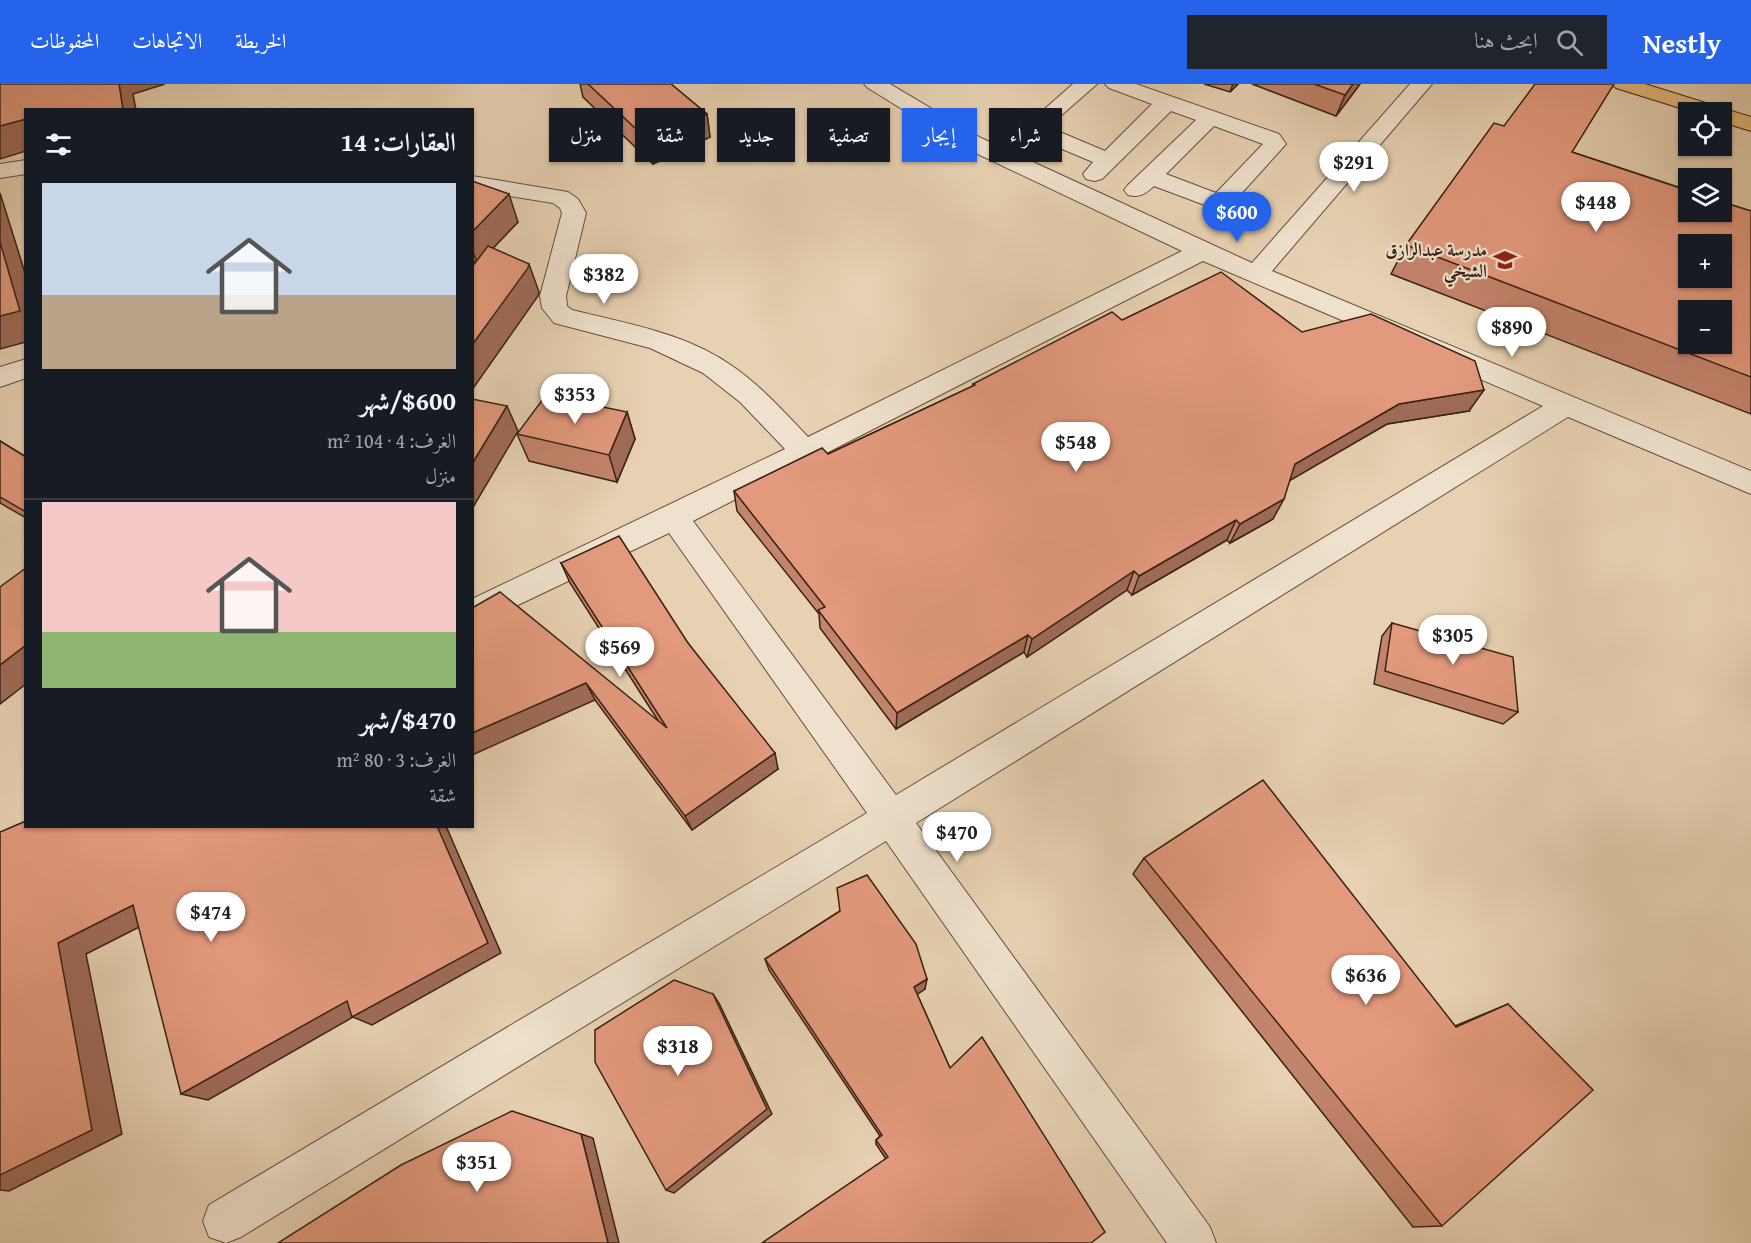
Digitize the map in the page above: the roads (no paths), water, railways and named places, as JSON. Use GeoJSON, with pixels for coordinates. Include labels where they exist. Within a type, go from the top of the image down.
{"type":"FeatureCollection","features":[{"type":"Feature","properties":{"kind":"main road"},"geometry":{"type":"LineString","coordinates":[[1623,84],[1682,102]]}},
{"type":"Feature","properties":{"kind":"main road"},"geometry":{"type":"LineString","coordinates":[[1732,118],[1751,124]]}},
{"type":"Feature","properties":{"kind":"street"},"geometry":{"type":"LineString","coordinates":[[875,84],[973,143],[1202,251],[1751,483]]}},
{"type":"Feature","properties":{"kind":"street"},"geometry":{"type":"LineString","coordinates":[[1086,84],[1035,127],[1039,131],[1108,160]]}},
{"type":"Feature","properties":{"kind":"street"},"geometry":{"type":"LineString","coordinates":[[1116,84],[1271,139],[1275,144],[1223,200],[1218,202],[1150,176]]}},
{"type":"Feature","properties":{"kind":"street"},"geometry":{"type":"LineString","coordinates":[[1256,274],[1421,84]]}},
{"type":"Feature","properties":{"kind":"street"},"geometry":{"type":"LineString","coordinates":[[1075,192],[1167,102]]}},
{"type":"Feature","properties":{"kind":"street"},"geometry":{"type":"LineString","coordinates":[[1116,210],[1210,118]]}},
{"type":"Feature","properties":{"kind":"street"},"geometry":{"type":"LineString","coordinates":[[0,171],[24,167]]}},
{"type":"Feature","properties":{"kind":"street"},"geometry":{"type":"LineString","coordinates":[[474,183],[560,197],[570,204],[574,213],[553,296],[555,308],[563,317],[669,345],[712,365],[744,389],[804,451]]}},
{"type":"Feature","properties":{"kind":"street"},"geometry":{"type":"LineString","coordinates":[[474,613],[674,517],[1202,251]]}},
{"type":"Feature","properties":{"kind":"street"},"geometry":{"type":"LineString","coordinates":[[0,376],[24,369]]}},
{"type":"Feature","properties":{"kind":"street"},"geometry":{"type":"LineString","coordinates":[[225,1221],[890,819],[1566,405]]}},
{"type":"Feature","properties":{"kind":"street"},"geometry":{"type":"LineString","coordinates":[[674,517],[1025,1003],[1194,1243]]}},
{"type":"Feature","properties":{"kind":"place","name":"مدرسة عبدالرازق الشيخي"},"geometry":{"type":"Point","coordinates":[1505,260]}}]}
